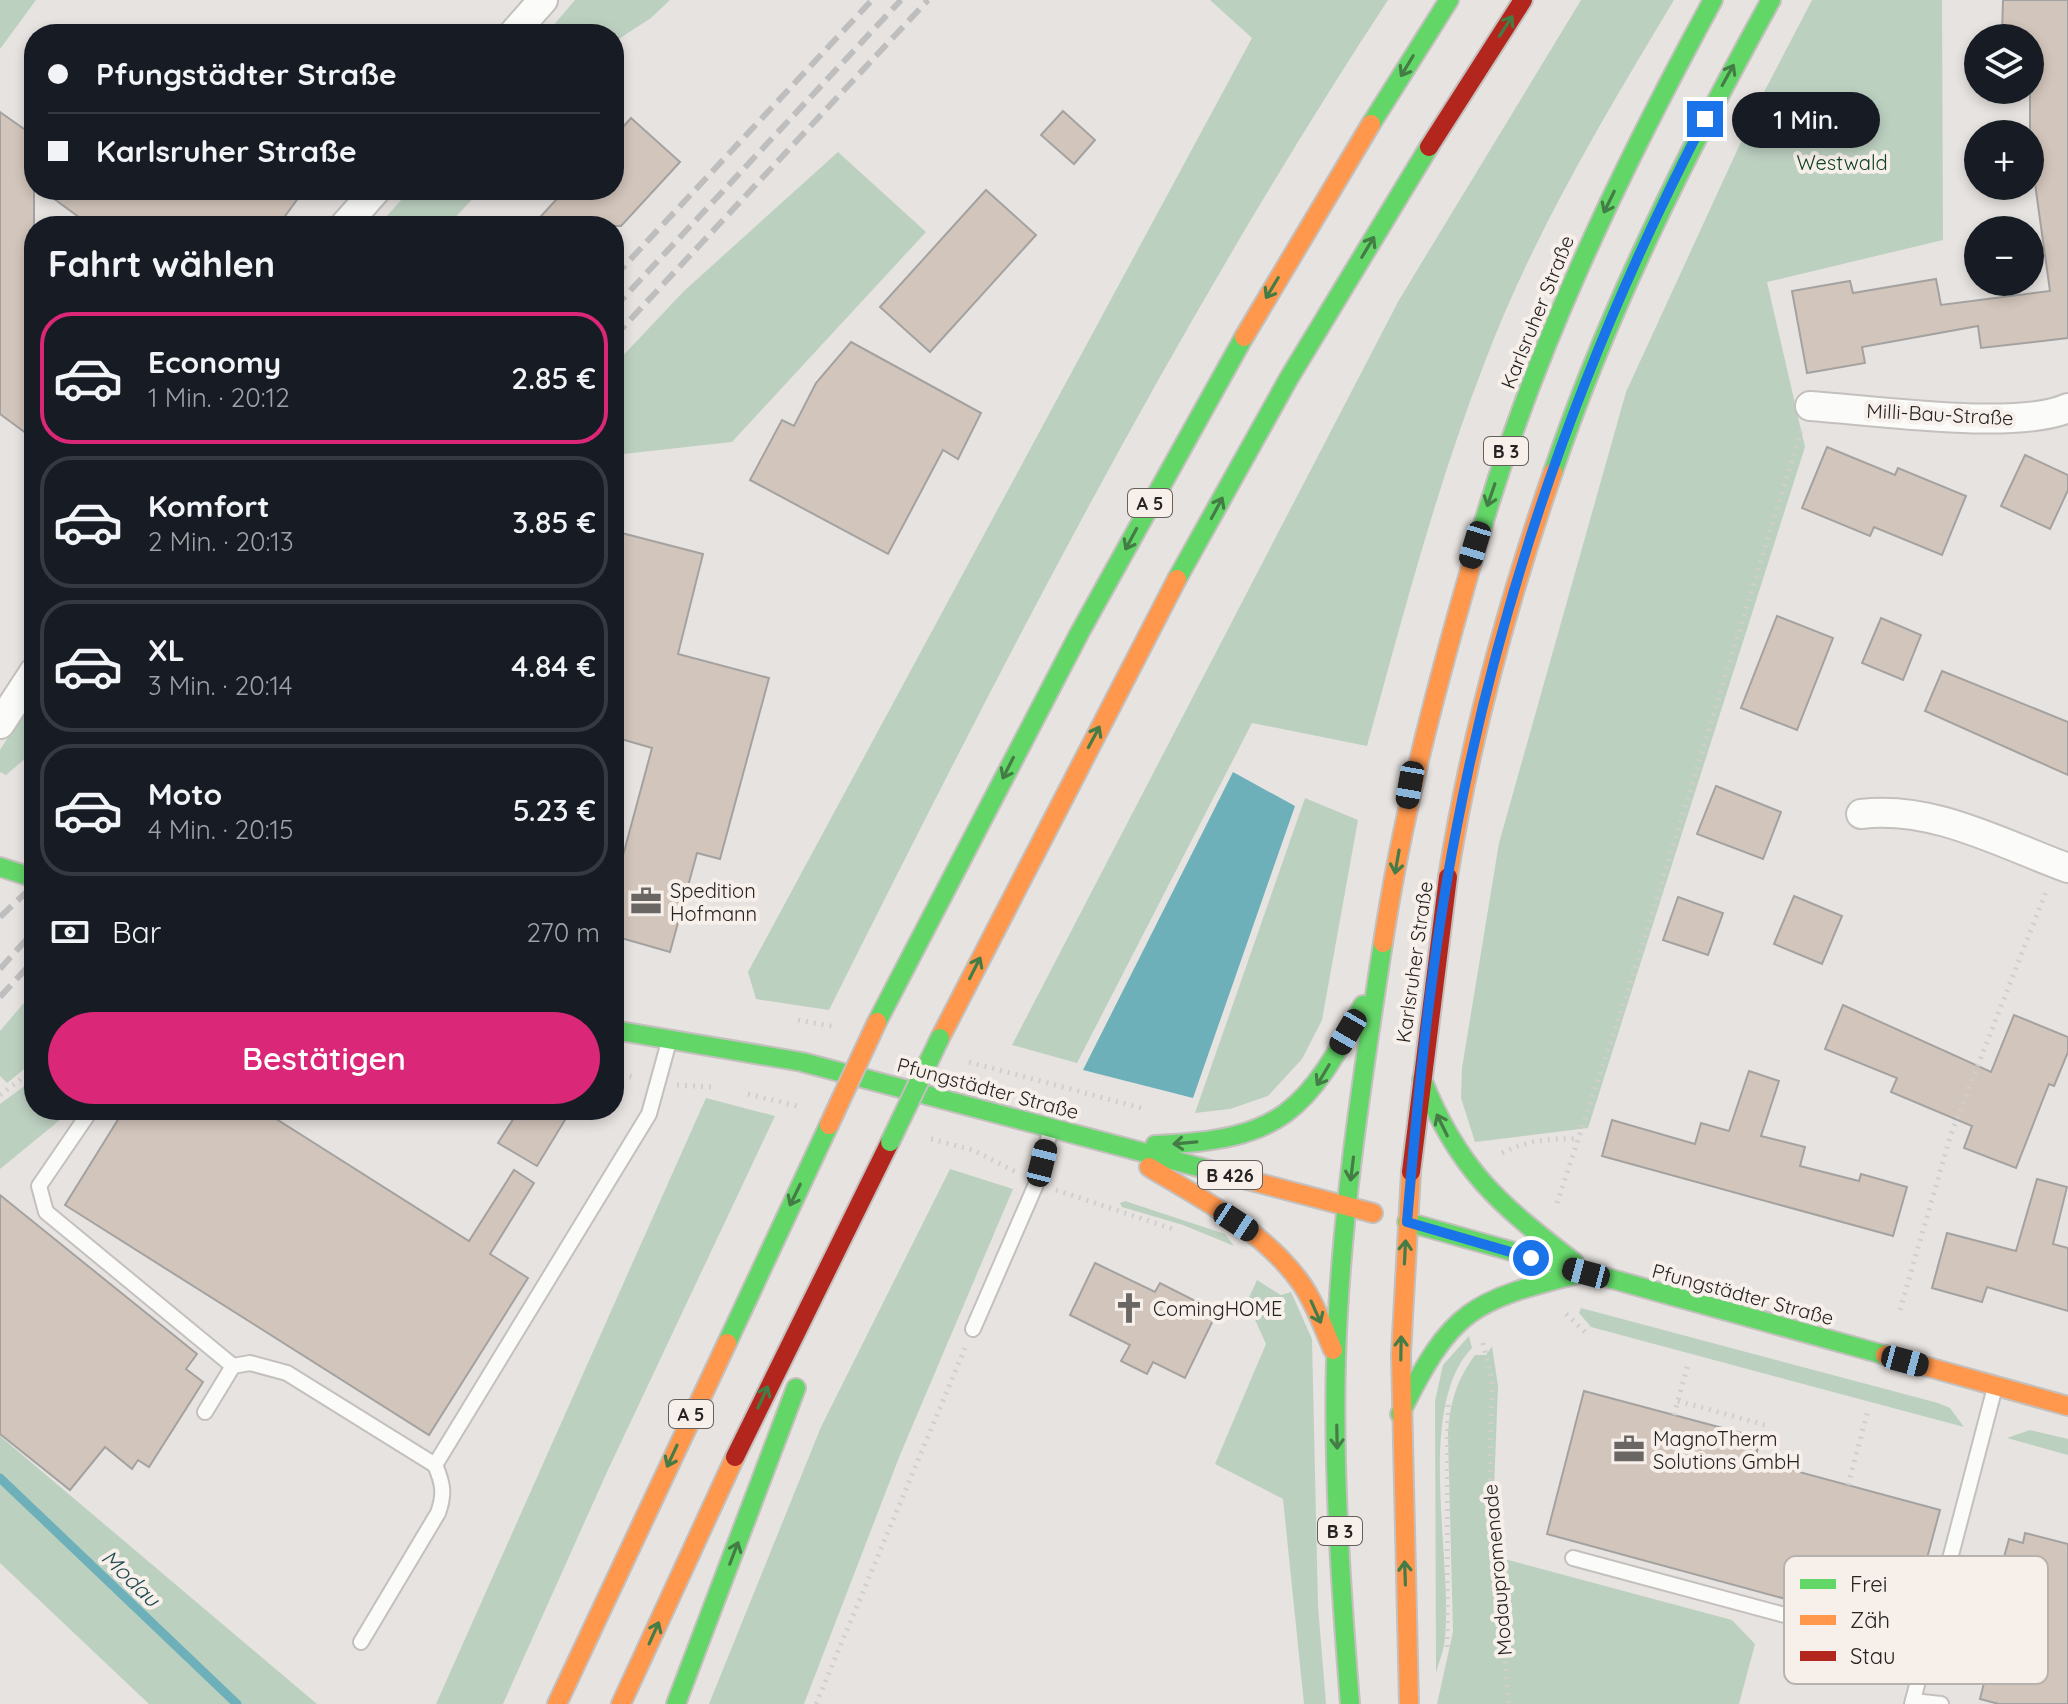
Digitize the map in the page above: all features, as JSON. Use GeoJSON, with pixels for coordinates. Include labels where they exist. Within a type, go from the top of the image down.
{"type":"FeatureCollection","features":[{"type":"Feature","properties":{"kind":"main road","name":"A 5"},"geometry":{"type":"LineString","coordinates":[[557,1704],[877,1022],[1022,740],[1183,442],[1269,293],[1449,0]]}},
{"type":"Feature","properties":{"kind":"main road"},"geometry":{"type":"LineString","coordinates":[[621,1704],[779,1363],[1059,802],[1257,434],[1428,148],[1523,0]]}},
{"type":"Feature","properties":{"kind":"main road","name":"Karlsruher Straße"},"geometry":{"type":"LineString","coordinates":[[1350,1704],[1340,1525],[1336,1359],[1347,1206],[1375,985],[1420,743],[1460,593],[1490,498],[1559,312],[1599,221],[1713,0]]}},
{"type":"Feature","properties":{"kind":"main road","name":"Karlsruher Straße"},"geometry":{"type":"LineString","coordinates":[[1409,1704],[1400,1414],[1407,1222],[1422,1079],[1455,832],[1493,663],[1529,538],[1577,402],[1637,255],[1688,151],[1771,0]]}},
{"type":"Feature","properties":{"kind":"main road"},"geometry":{"type":"LineString","coordinates":[[0,867],[24,875]]}},
{"type":"Feature","properties":{"kind":"main road"},"geometry":{"type":"LineString","coordinates":[[1113,1145],[1208,1141],[1255,1130],[1292,1111],[1321,1079],[1375,985]]}},
{"type":"Feature","properties":{"kind":"main road","name":"Pfungstädter Straße"},"geometry":{"type":"LineString","coordinates":[[624,1032],[802,1062],[1347,1206]]}},
{"type":"Feature","properties":{"kind":"main road"},"geometry":{"type":"LineString","coordinates":[[1422,1079],[1453,1146],[1468,1169],[1516,1216],[1586,1273]]}},
{"type":"Feature","properties":{"kind":"main road"},"geometry":{"type":"LineString","coordinates":[[817,1334],[890,1142]]}},
{"type":"Feature","properties":{"kind":"main road","name":"B 426"},"geometry":{"type":"LineString","coordinates":[[1113,1145],[1252,1232],[1291,1268],[1312,1302],[1336,1359]]}},
{"type":"Feature","properties":{"kind":"main road","name":"B 426"},"geometry":{"type":"LineString","coordinates":[[1347,1206],[1407,1222]]}},
{"type":"Feature","properties":{"kind":"main road","name":"Pfungstädter Straße"},"geometry":{"type":"LineString","coordinates":[[1407,1222],[2068,1406]]}},
{"type":"Feature","properties":{"kind":"main road"},"geometry":{"type":"LineString","coordinates":[[1400,1414],[1429,1352],[1446,1329],[1463,1314],[1511,1290],[1586,1273]]}},
{"type":"Feature","properties":{"kind":"main road"},"geometry":{"type":"LineString","coordinates":[[676,1704],[805,1364]]}},
{"type":"Feature","properties":{"kind":"street"},"geometry":{"type":"LineString","coordinates":[[522,24],[543,0]]}},
{"type":"Feature","properties":{"kind":"street"},"geometry":{"type":"LineString","coordinates":[[353,216],[367,200]]}},
{"type":"Feature","properties":{"kind":"street","name":"Milli-Bau-Straße"},"geometry":{"type":"LineString","coordinates":[[1810,406],[2008,419],[2045,416],[2068,408]]}},
{"type":"Feature","properties":{"kind":"street"},"geometry":{"type":"LineString","coordinates":[[0,724],[24,687]]}},
{"type":"Feature","properties":{"kind":"street"},"geometry":{"type":"LineString","coordinates":[[1861,814],[1897,811],[1930,817],[2062,866]]}},
{"type":"Feature","properties":{"kind":"lane"},"geometry":{"type":"LineString","coordinates":[[435,1465],[649,1114],[669,1041]]}},
{"type":"Feature","properties":{"kind":"lane"},"geometry":{"type":"LineString","coordinates":[[84,1120],[39,1186],[46,1212],[233,1366]]}},
{"type":"Feature","properties":{"kind":"lane"},"geometry":{"type":"LineString","coordinates":[[973,1329],[1037,1182],[1051,1127]]}},
{"type":"Feature","properties":{"kind":"lane"},"geometry":{"type":"LineString","coordinates":[[205,1412],[233,1366],[250,1363],[287,1373],[435,1465],[443,1482],[438,1513],[361,1642]]}},
{"type":"Feature","properties":{"kind":"lane"},"geometry":{"type":"LineString","coordinates":[[1951,1556],[1995,1386]]}},
{"type":"Feature","properties":{"kind":"lane"},"geometry":{"type":"LineString","coordinates":[[1573,1558],[1784,1615]]}},
{"type":"Feature","properties":{"kind":"lane"},"geometry":{"type":"LineString","coordinates":[[1913,1702],[1941,1704]]}},
{"type":"Feature","properties":{"kind":"path"},"geometry":{"type":"LineString","coordinates":[[1556,1206],[1636,966],[1810,406]]}},
{"type":"Feature","properties":{"kind":"path"},"geometry":{"type":"LineString","coordinates":[[1900,1310],[1951,1134],[2062,866]]}},
{"type":"Feature","properties":{"kind":"path"},"geometry":{"type":"LineString","coordinates":[[0,1095],[24,1077]]}},
{"type":"Feature","properties":{"kind":"path"},"geometry":{"type":"LineString","coordinates":[[1498,1155],[1519,1144],[1546,1138],[1578,1139]]}},
{"type":"Feature","properties":{"kind":"path"},"geometry":{"type":"LineString","coordinates":[[1037,1182],[1084,1201],[1181,1231]]}},
{"type":"Feature","properties":{"kind":"path"},"geometry":{"type":"LineString","coordinates":[[816,1704],[973,1329]]}},
{"type":"Feature","properties":{"kind":"path","name":"Modaupromenade"},"geometry":{"type":"LineString","coordinates":[[1476,1349],[1482,1342],[1492,1382],[1489,1508],[1509,1704]]}},
{"type":"Feature","properties":{"kind":"path"},"geometry":{"type":"LineString","coordinates":[[1674,1415],[1689,1361]]}},
{"type":"Feature","properties":{"kind":"path"},"geometry":{"type":"LineString","coordinates":[[1446,1652],[1449,1628],[1445,1439],[1449,1395]]}},
{"type":"Feature","properties":{"kind":"path"},"geometry":{"type":"LineString","coordinates":[[1678,1401],[1769,1426]]}},
{"type":"Feature","properties":{"kind":"path"},"geometry":{"type":"LineString","coordinates":[[1848,1485],[1868,1410]]}},
{"type":"Feature","properties":{"kind":"green space"},"geometry":{"type":"Polygon","coordinates":[[[0,0],[36,0],[0,49],[0,0]]]}},
{"type":"Feature","properties":{"kind":"green space"},"geometry":{"type":"Polygon","coordinates":[[[575,0],[670,0],[651,18],[624,36],[624,24],[555,24],[575,0]]]}},
{"type":"Feature","properties":{"kind":"green space"},"geometry":{"type":"Polygon","coordinates":[[[1210,0],[1388,0],[1310,122],[1164,370],[959,752],[829,1010],[756,999],[748,972],[1252,38],[1210,0]]]}},
{"type":"Feature","properties":{"kind":"green space"},"geometry":{"type":"Polygon","coordinates":[[[1581,0],[1674,0],[1572,175],[1505,312],[1468,406],[1436,502],[1367,746],[1252,723],[1077,1063],[1012,1045],[1399,300],[1581,0]]]}},
{"type":"Feature","properties":{"kind":"green space","name":"Westwald"},"geometry":{"type":"Polygon","coordinates":[[[1812,0],[1942,0],[1943,240],[1767,282],[1805,447],[1588,1128],[1475,1142],[1461,1098],[1462,1068],[1499,843],[1626,392],[1763,94],[1812,0]]]}},
{"type":"Feature","properties":{"kind":"green space"},"geometry":{"type":"Polygon","coordinates":[[[838,152],[926,232],[732,442],[624,454],[624,354],[684,291],[838,152]]]}},
{"type":"Feature","properties":{"kind":"green space"},"geometry":{"type":"Polygon","coordinates":[[[401,200],[472,200],[456,216],[387,216],[401,200]]]}},
{"type":"Feature","properties":{"kind":"green space"},"geometry":{"type":"Polygon","coordinates":[[[24,712],[24,760],[6,775],[0,772],[0,750],[24,712]]]}},
{"type":"Feature","properties":{"kind":"green space"},"geometry":{"type":"Polygon","coordinates":[[[1305,798],[1358,820],[1322,1020],[1302,1059],[1268,1096],[1230,1109],[1195,1113],[1305,798]]]}},
{"type":"Feature","properties":{"kind":"green space"},"geometry":{"type":"Polygon","coordinates":[[[24,1003],[24,1069],[7,1083],[0,1076],[0,1031],[24,1003]]]}},
{"type":"Feature","properties":{"kind":"green space"},"geometry":{"type":"Polygon","coordinates":[[[24,1086],[24,1120],[60,1120],[0,1169],[0,1104],[24,1086]]]}},
{"type":"Feature","properties":{"kind":"green space"},"geometry":{"type":"Polygon","coordinates":[[[706,1098],[775,1116],[607,1472],[503,1704],[436,1704],[706,1098]]]}},
{"type":"Feature","properties":{"kind":"green space"},"geometry":{"type":"Polygon","coordinates":[[[950,1169],[1013,1189],[900,1455],[804,1704],[709,1704],[821,1427],[950,1169]]]}},
{"type":"Feature","properties":{"kind":"green space"},"geometry":{"type":"Polygon","coordinates":[[[1125,1201],[1225,1234],[1234,1246],[1183,1225],[1122,1207],[1120,1203],[1125,1201]]]}},
{"type":"Feature","properties":{"kind":"green space"},"geometry":{"type":"Polygon","coordinates":[[[1257,1280],[1281,1295],[1291,1292],[1312,1339],[1318,1606],[1326,1704],[1304,1704],[1283,1499],[1215,1464],[1266,1344],[1247,1302],[1257,1280]]]}},
{"type":"Feature","properties":{"kind":"green space"},"geometry":{"type":"Polygon","coordinates":[[[1581,1308],[1938,1403],[1950,1408],[1964,1427],[1591,1327],[1579,1313],[1581,1308]]]}},
{"type":"Feature","properties":{"kind":"green space"},"geometry":{"type":"Polygon","coordinates":[[[1469,1336],[1472,1348],[1455,1374],[1445,1407],[1441,1445],[1446,1605],[1444,1642],[1436,1673],[1435,1401],[1443,1365],[1469,1336]]]}},
{"type":"Feature","properties":{"kind":"green space"},"geometry":{"type":"Polygon","coordinates":[[[1492,1346],[1498,1386],[1494,1489],[1501,1558],[1732,1620],[1755,1644],[1739,1704],[1437,1704],[1453,1632],[1450,1414],[1458,1384],[1468,1365],[1475,1355],[1486,1355],[1492,1346]]]}},
{"type":"Feature","properties":{"kind":"green space"},"geometry":{"type":"Polygon","coordinates":[[[2030,1430],[2068,1439],[2068,1455],[2007,1438],[2030,1430]]]}},
{"type":"Feature","properties":{"kind":"green space"},"geometry":{"type":"Polygon","coordinates":[[[0,1436],[317,1704],[149,1704],[0,1563],[0,1436]]]}},
{"type":"Feature","properties":{"kind":"water"},"geometry":{"type":"Polygon","coordinates":[[[1233,772],[1295,806],[1193,1098],[1083,1070],[1233,772]]]}},
{"type":"Feature","properties":{"kind":"building"},"geometry":{"type":"Polygon","coordinates":[[[2003,0],[2068,0],[2068,338],[1981,348],[1978,326],[1862,347],[1865,363],[1807,373],[1792,291],[1850,281],[1853,293],[1936,279],[1941,305],[2011,296],[2044,296],[2044,292],[2050,291],[2044,248],[2044,216],[2040,216],[2037,200],[2044,200],[2044,120],[2030,120],[2030,104],[2044,104],[2044,24],[2002,24],[2003,0]]]}},
{"type":"Feature","properties":{"kind":"building"},"geometry":{"type":"Polygon","coordinates":[[[1063,111],[1095,140],[1074,164],[1041,135],[1063,111]]]}},
{"type":"Feature","properties":{"kind":"building"},"geometry":{"type":"Polygon","coordinates":[[[0,112],[24,129],[24,200],[34,200],[34,216],[24,216],[24,432],[0,414],[0,112]]]}},
{"type":"Feature","properties":{"kind":"building"},"geometry":{"type":"Polygon","coordinates":[[[631,118],[680,162],[624,223],[624,216],[541,216],[556,200],[624,200],[624,126],[631,118]]]}},
{"type":"Feature","properties":{"kind":"building"},"geometry":{"type":"Polygon","coordinates":[[[986,190],[1036,235],[930,352],[880,307],[986,190]]]}},
{"type":"Feature","properties":{"kind":"building"},"geometry":{"type":"Polygon","coordinates":[[[56,200],[297,200],[285,216],[77,216],[56,200]]]}},
{"type":"Feature","properties":{"kind":"building"},"geometry":{"type":"Polygon","coordinates":[[[851,342],[981,413],[958,459],[943,450],[888,554],[750,480],[782,420],[794,426],[816,383],[851,342]]]}},
{"type":"Feature","properties":{"kind":"building"},"geometry":{"type":"Polygon","coordinates":[[[1827,447],[1895,475],[1898,468],[1966,496],[1942,555],[1874,527],[1870,536],[1802,508],[1827,447]]]}},
{"type":"Feature","properties":{"kind":"building"},"geometry":{"type":"Polygon","coordinates":[[[2025,455],[2068,475],[2068,490],[2050,529],[2001,506],[2025,455]]]}},
{"type":"Feature","properties":{"kind":"building"},"geometry":{"type":"Polygon","coordinates":[[[624,534],[703,554],[678,654],[769,678],[720,859],[697,853],[670,952],[624,939],[624,852],[652,748],[624,740],[624,534]]]}},
{"type":"Feature","properties":{"kind":"building"},"geometry":{"type":"Polygon","coordinates":[[[1777,616],[1833,638],[1797,730],[1741,708],[1777,616]]]}},
{"type":"Feature","properties":{"kind":"building"},"geometry":{"type":"Polygon","coordinates":[[[1881,618],[1921,635],[1903,680],[1862,663],[1881,618]]]}},
{"type":"Feature","properties":{"kind":"building"},"geometry":{"type":"Polygon","coordinates":[[[1942,671],[2068,722],[2068,775],[1925,711],[1942,671]]]}},
{"type":"Feature","properties":{"kind":"building"},"geometry":{"type":"Polygon","coordinates":[[[1716,786],[1781,812],[1763,859],[1697,834],[1716,786]]]}},
{"type":"Feature","properties":{"kind":"building"},"geometry":{"type":"Polygon","coordinates":[[[1794,896],[1842,916],[1822,964],[1774,944],[1794,896]]]}},
{"type":"Feature","properties":{"kind":"building"},"geometry":{"type":"Polygon","coordinates":[[[1678,897],[1723,913],[1708,955],[1663,940],[1678,897]]]}},
{"type":"Feature","properties":{"kind":"building"},"geometry":{"type":"Polygon","coordinates":[[[1843,1005],[1991,1072],[2014,1015],[2068,1037],[2068,1052],[2054,1086],[2049,1084],[2016,1168],[1964,1148],[1972,1126],[1891,1092],[1897,1078],[1825,1049],[1843,1005]]]}},
{"type":"Feature","properties":{"kind":"building"},"geometry":{"type":"Polygon","coordinates":[[[1749,1071],[1779,1081],[1761,1136],[1805,1147],[1800,1166],[1859,1181],[1861,1174],[1907,1187],[1893,1236],[1602,1156],[1612,1120],[1695,1144],[1701,1123],[1729,1131],[1749,1071]]]}},
{"type":"Feature","properties":{"kind":"building"},"geometry":{"type":"Polygon","coordinates":[[[118,1120],[278,1120],[469,1241],[514,1170],[534,1183],[490,1254],[528,1278],[429,1435],[65,1205],[118,1120]]]}},
{"type":"Feature","properties":{"kind":"building"},"geometry":{"type":"Polygon","coordinates":[[[513,1120],[565,1120],[537,1166],[498,1143],[513,1120]]]}},
{"type":"Feature","properties":{"kind":"building"},"geometry":{"type":"Polygon","coordinates":[[[2037,1179],[2067,1187],[2053,1244],[2068,1248],[2068,1311],[1987,1287],[1982,1302],[1932,1288],[1947,1233],[2016,1251],[2037,1179]]]}},
{"type":"Feature","properties":{"kind":"building"},"geometry":{"type":"Polygon","coordinates":[[[0,1195],[197,1354],[186,1369],[203,1382],[149,1467],[138,1460],[132,1469],[105,1447],[70,1490],[0,1434],[0,1195]]]}},
{"type":"Feature","properties":{"kind":"building"},"geometry":{"type":"Polygon","coordinates":[[[1095,1263],[1155,1292],[1160,1283],[1217,1312],[1185,1378],[1153,1362],[1147,1374],[1121,1361],[1130,1345],[1070,1315],[1095,1263]]]}},
{"type":"Feature","properties":{"kind":"building"},"geometry":{"type":"Polygon","coordinates":[[[1584,1391],[1760,1438],[1755,1460],[1940,1510],[1928,1556],[1784,1556],[1784,1599],[1547,1534],[1584,1391]]]}},
{"type":"Feature","properties":{"kind":"building"},"geometry":{"type":"Polygon","coordinates":[[[2025,1533],[2068,1544],[2068,1704],[1999,1704],[1980,1699],[1984,1684],[2048,1684],[2048,1556],[2004,1556],[2009,1539],[2023,1543],[2025,1533]]]}},
{"type":"Feature","properties":{"kind":"waterway","name":"Modau"},"geometry":{"type":"LineString","coordinates":[[0,1478],[237,1704]]}},
{"type":"Feature","properties":{"kind":"railway"},"geometry":{"type":"LineString","coordinates":[[624,266],[872,0]]}},
{"type":"Feature","properties":{"kind":"railway"},"geometry":{"type":"LineString","coordinates":[[624,297],[901,0]]}},
{"type":"Feature","properties":{"kind":"railway"},"geometry":{"type":"LineString","coordinates":[[624,326],[928,0]]}},
{"type":"Feature","properties":{"kind":"railway"},"geometry":{"type":"LineString","coordinates":[[0,917],[24,894]]}},
{"type":"Feature","properties":{"kind":"railway"},"geometry":{"type":"LineString","coordinates":[[0,969],[24,942]]}},
{"type":"Feature","properties":{"kind":"railway"},"geometry":{"type":"LineString","coordinates":[[0,997],[24,971]]}},
{"type":"Feature","properties":{"kind":"traffic: fast"},"geometry":{"type":"LineString","coordinates":[[1371,124],[1449,0]]}},
{"type":"Feature","properties":{"kind":"traffic: fast"},"geometry":{"type":"LineString","coordinates":[[1480,535],[1527,396],[1582,261],[1645,129],[1713,0]]}},
{"type":"Feature","properties":{"kind":"traffic: fast"},"geometry":{"type":"LineString","coordinates":[[1553,472],[1624,290],[1709,115],[1771,0]]}},
{"type":"Feature","properties":{"kind":"traffic: fast"},"geometry":{"type":"LineString","coordinates":[[1177,579],[1289,378],[1429,147]]}},
{"type":"Feature","properties":{"kind":"traffic: fast"},"geometry":{"type":"LineString","coordinates":[[877,1022],[1080,632],[1244,337]]}},
{"type":"Feature","properties":{"kind":"traffic: fast"},"geometry":{"type":"LineString","coordinates":[[0,867],[24,875]]}},
{"type":"Feature","properties":{"kind":"traffic: fast"},"geometry":{"type":"LineString","coordinates":[[1350,1704],[1337,1488],[1335,1402],[1338,1307],[1347,1202],[1383,943]]}},
{"type":"Feature","properties":{"kind":"traffic: fast"},"geometry":{"type":"LineString","coordinates":[[1155,1145],[1233,1136],[1262,1127],[1285,1113],[1306,1095],[1324,1071],[1363,1005]]}},
{"type":"Feature","properties":{"kind":"traffic: fast"},"geometry":{"type":"LineString","coordinates":[[624,1032],[802,1062],[1240,1178]]}},
{"type":"Feature","properties":{"kind":"traffic: fast"},"geometry":{"type":"LineString","coordinates":[[890,1142],[940,1038]]}},
{"type":"Feature","properties":{"kind":"traffic: fast"},"geometry":{"type":"LineString","coordinates":[[1422,1079],[1450,1138],[1483,1183],[1502,1203],[1574,1262]]}},
{"type":"Feature","properties":{"kind":"traffic: fast"},"geometry":{"type":"LineString","coordinates":[[727,1343],[829,1125]]}},
{"type":"Feature","properties":{"kind":"traffic: fast"},"geometry":{"type":"LineString","coordinates":[[1407,1222],[1885,1355]]}},
{"type":"Feature","properties":{"kind":"traffic: fast"},"geometry":{"type":"LineString","coordinates":[[1400,1414],[1435,1352],[1468,1315],[1514,1292],[1582,1273]]}},
{"type":"Feature","properties":{"kind":"traffic: fast"},"geometry":{"type":"LineString","coordinates":[[676,1704],[796,1388]]}},
{"type":"Feature","properties":{"kind":"traffic: slow"},"geometry":{"type":"LineString","coordinates":[[1244,337],[1371,124]]}},
{"type":"Feature","properties":{"kind":"traffic: slow"},"geometry":{"type":"LineString","coordinates":[[1448,877],[1467,774],[1492,672],[1553,472]]}},
{"type":"Feature","properties":{"kind":"traffic: slow"},"geometry":{"type":"LineString","coordinates":[[1383,943],[1425,737],[1480,535]]}},
{"type":"Feature","properties":{"kind":"traffic: slow"},"geometry":{"type":"LineString","coordinates":[[940,1038],[1177,579]]}},
{"type":"Feature","properties":{"kind":"traffic: slow"},"geometry":{"type":"LineString","coordinates":[[829,1125],[877,1022]]}},
{"type":"Feature","properties":{"kind":"traffic: slow"},"geometry":{"type":"LineString","coordinates":[[1149,1167],[1211,1204],[1269,1247],[1306,1291],[1333,1350]]}},
{"type":"Feature","properties":{"kind":"traffic: slow"},"geometry":{"type":"LineString","coordinates":[[1409,1704],[1401,1354],[1411,1172]]}},
{"type":"Feature","properties":{"kind":"traffic: slow"},"geometry":{"type":"LineString","coordinates":[[1240,1178],[1373,1213]]}},
{"type":"Feature","properties":{"kind":"traffic: slow"},"geometry":{"type":"LineString","coordinates":[[557,1704],[727,1343]]}},
{"type":"Feature","properties":{"kind":"traffic: slow"},"geometry":{"type":"LineString","coordinates":[[1885,1355],[2068,1406]]}},
{"type":"Feature","properties":{"kind":"traffic: slow"},"geometry":{"type":"LineString","coordinates":[[621,1704],[735,1457]]}},
{"type":"Feature","properties":{"kind":"traffic: jam"},"geometry":{"type":"LineString","coordinates":[[1429,147],[1523,0]]}},
{"type":"Feature","properties":{"kind":"traffic: jam"},"geometry":{"type":"LineString","coordinates":[[1411,1172],[1448,877]]}},
{"type":"Feature","properties":{"kind":"traffic: jam"},"geometry":{"type":"LineString","coordinates":[[735,1457],[890,1142]]}},
{"type":"Feature","properties":{"kind":"place","name":"Spedition Hofmann"},"geometry":{"type":"Point","coordinates":[646,901]}},
{"type":"Feature","properties":{"kind":"place","name":"ComingHOME"},"geometry":{"type":"Point","coordinates":[1129,1308]}},
{"type":"Feature","properties":{"kind":"place","name":"MagnoTherm Solutions GmbH"},"geometry":{"type":"Point","coordinates":[1629,1449]}},
{"type":"Feature","properties":{"kind":"route"},"geometry":{"type":"LineString","coordinates":[[1531,1258],[1407,1222],[1442,914],[1476,733],[1500,635],[1529,538],[1561,442],[1607,325],[1637,255],[1705,119]]}}]}
